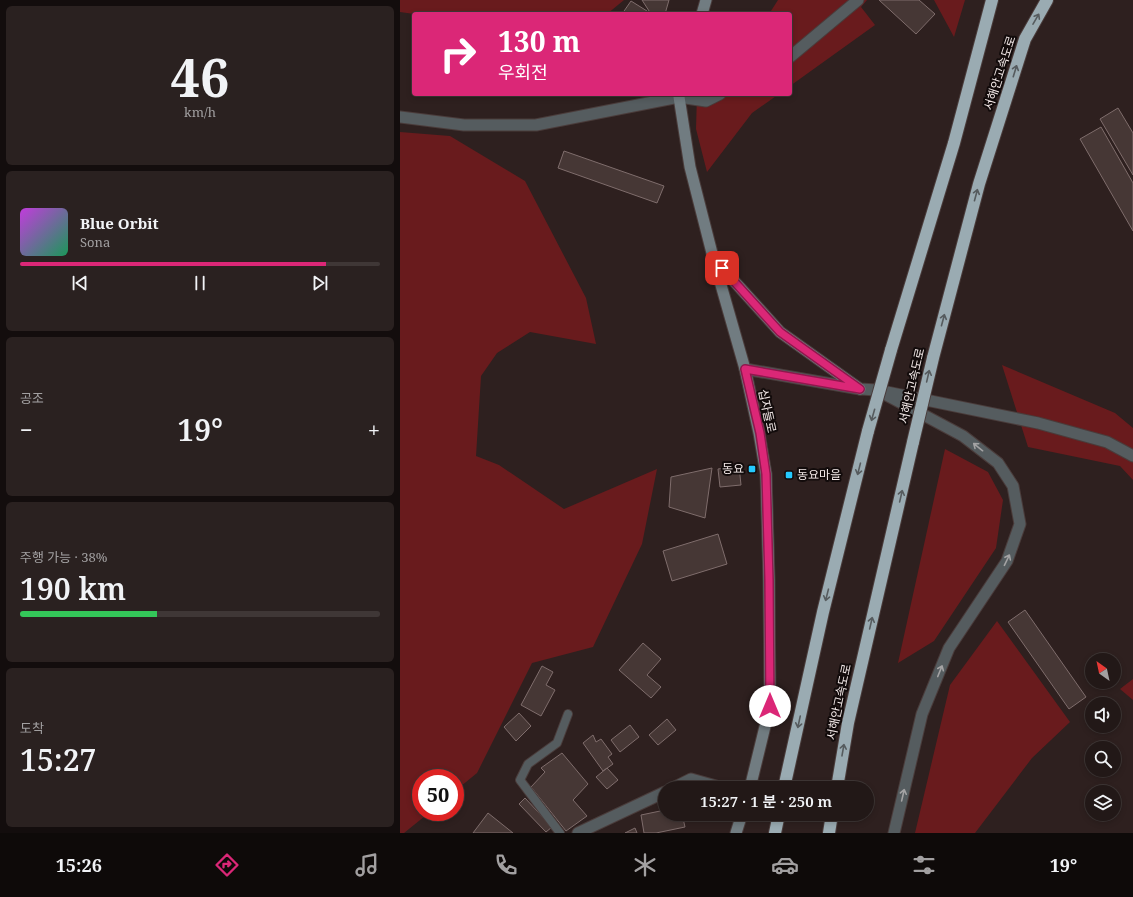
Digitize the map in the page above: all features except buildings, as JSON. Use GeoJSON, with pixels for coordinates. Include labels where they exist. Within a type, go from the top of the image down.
{"type":"FeatureCollection","features":[{"type":"Feature","properties":{"kind":"highway","name":"서해안고속도로"},"geometry":{"type":"LineString","coordinates":[[786,781],[823,612],[868,431],[954,143],[992,0]]}},
{"type":"Feature","properties":{"kind":"highway","name":"서해안고속도로"},"geometry":{"type":"LineString","coordinates":[[838,781],[848,723],[913,442],[933,358],[979,184],[1024,39],[1047,0]]}},
{"type":"Feature","properties":{"kind":"highway"},"geometry":{"type":"LineString","coordinates":[[775,833],[778,821]]}},
{"type":"Feature","properties":{"kind":"highway"},"geometry":{"type":"LineString","coordinates":[[829,833],[831,821]]}},
{"type":"Feature","properties":{"kind":"main road"},"geometry":{"type":"LineString","coordinates":[[703,12],[706,0]]}},
{"type":"Feature","properties":{"kind":"main road","name":"십자들로"},"geometry":{"type":"LineString","coordinates":[[679,96],[690,167],[713,258],[745,369],[760,433],[766,474],[770,706],[752,781]]}},
{"type":"Feature","properties":{"kind":"main road"},"geometry":{"type":"LineString","coordinates":[[713,258],[780,332],[860,389]]}},
{"type":"Feature","properties":{"kind":"main road"},"geometry":{"type":"LineString","coordinates":[[736,833],[740,821]]}},
{"type":"Feature","properties":{"kind":"street"},"geometry":{"type":"LineString","coordinates":[[792,55],[858,0]]}},
{"type":"Feature","properties":{"kind":"street"},"geometry":{"type":"LineString","coordinates":[[400,117],[464,125],[536,125],[679,96],[706,101],[716,96]]}},
{"type":"Feature","properties":{"kind":"street"},"geometry":{"type":"LineString","coordinates":[[745,369],[860,389],[877,390],[1038,423],[1107,442],[1133,456]]}},
{"type":"Feature","properties":{"kind":"street"},"geometry":{"type":"LineString","coordinates":[[877,390],[963,436],[998,464],[1013,486],[1020,524],[1008,561],[949,648],[922,714],[894,833]]}},
{"type":"Feature","properties":{"kind":"street"},"geometry":{"type":"LineString","coordinates":[[688,781],[692,779],[699,781]]}},
{"type":"Feature","properties":{"kind":"street"},"geometry":{"type":"LineString","coordinates":[[578,833],[658,795]]}},
{"type":"Feature","properties":{"kind":"lane"},"geometry":{"type":"LineString","coordinates":[[560,833],[520,780],[528,764],[557,743],[568,714]]}},
{"type":"Feature","properties":{"kind":"shaded area"},"geometry":{"type":"Polygon","coordinates":[[[400,0],[624,0],[609,12],[412,12],[412,14],[400,12],[400,0]]]}},
{"type":"Feature","properties":{"kind":"shaded area"},"geometry":{"type":"Polygon","coordinates":[[[778,0],[867,0],[861,7],[875,25],[792,85],[792,12],[770,12],[778,0]]]}},
{"type":"Feature","properties":{"kind":"shaded area"},"geometry":{"type":"Polygon","coordinates":[[[934,0],[965,0],[954,37],[934,0]]]}},
{"type":"Feature","properties":{"kind":"shaded area"},"geometry":{"type":"Polygon","coordinates":[[[697,96],[776,96],[752,113],[707,172],[696,129],[697,96]]]}},
{"type":"Feature","properties":{"kind":"shaded area"},"geometry":{"type":"Polygon","coordinates":[[[400,132],[450,136],[525,181],[586,298],[596,344],[530,332],[497,353],[481,376],[476,456],[499,465],[564,509],[657,469],[642,544],[593,647],[532,663],[477,773],[464,784],[464,769],[412,769],[412,821],[419,821],[404,833],[400,833],[400,132]]]}},
{"type":"Feature","properties":{"kind":"shaded area"},"geometry":{"type":"Polygon","coordinates":[[[1002,365],[1115,413],[1133,428],[1133,480],[1120,466],[1028,447],[1002,365]]]}},
{"type":"Feature","properties":{"kind":"shaded area"},"geometry":{"type":"Polygon","coordinates":[[[945,449],[988,472],[1003,500],[996,548],[934,641],[898,663],[945,449]]]}},
{"type":"Feature","properties":{"kind":"shaded area"},"geometry":{"type":"Polygon","coordinates":[[[997,621],[1070,722],[1032,758],[975,833],[915,833],[950,685],[997,621]]]}},
{"type":"Feature","properties":{"kind":"shaded area"},"geometry":{"type":"Polygon","coordinates":[[[1133,679],[1133,700],[1120,689],[1133,679]]]}},
{"type":"Feature","properties":{"kind":"place","name":"동요"},"geometry":{"type":"Point","coordinates":[752,469]}},
{"type":"Feature","properties":{"kind":"place","name":"동요마을"},"geometry":{"type":"Point","coordinates":[789,475]}},
{"type":"Feature","properties":{"kind":"route"},"geometry":{"type":"LineString","coordinates":[[722,268],[780,332],[860,389],[745,369],[760,433],[766,474],[770,706]]}}]}
